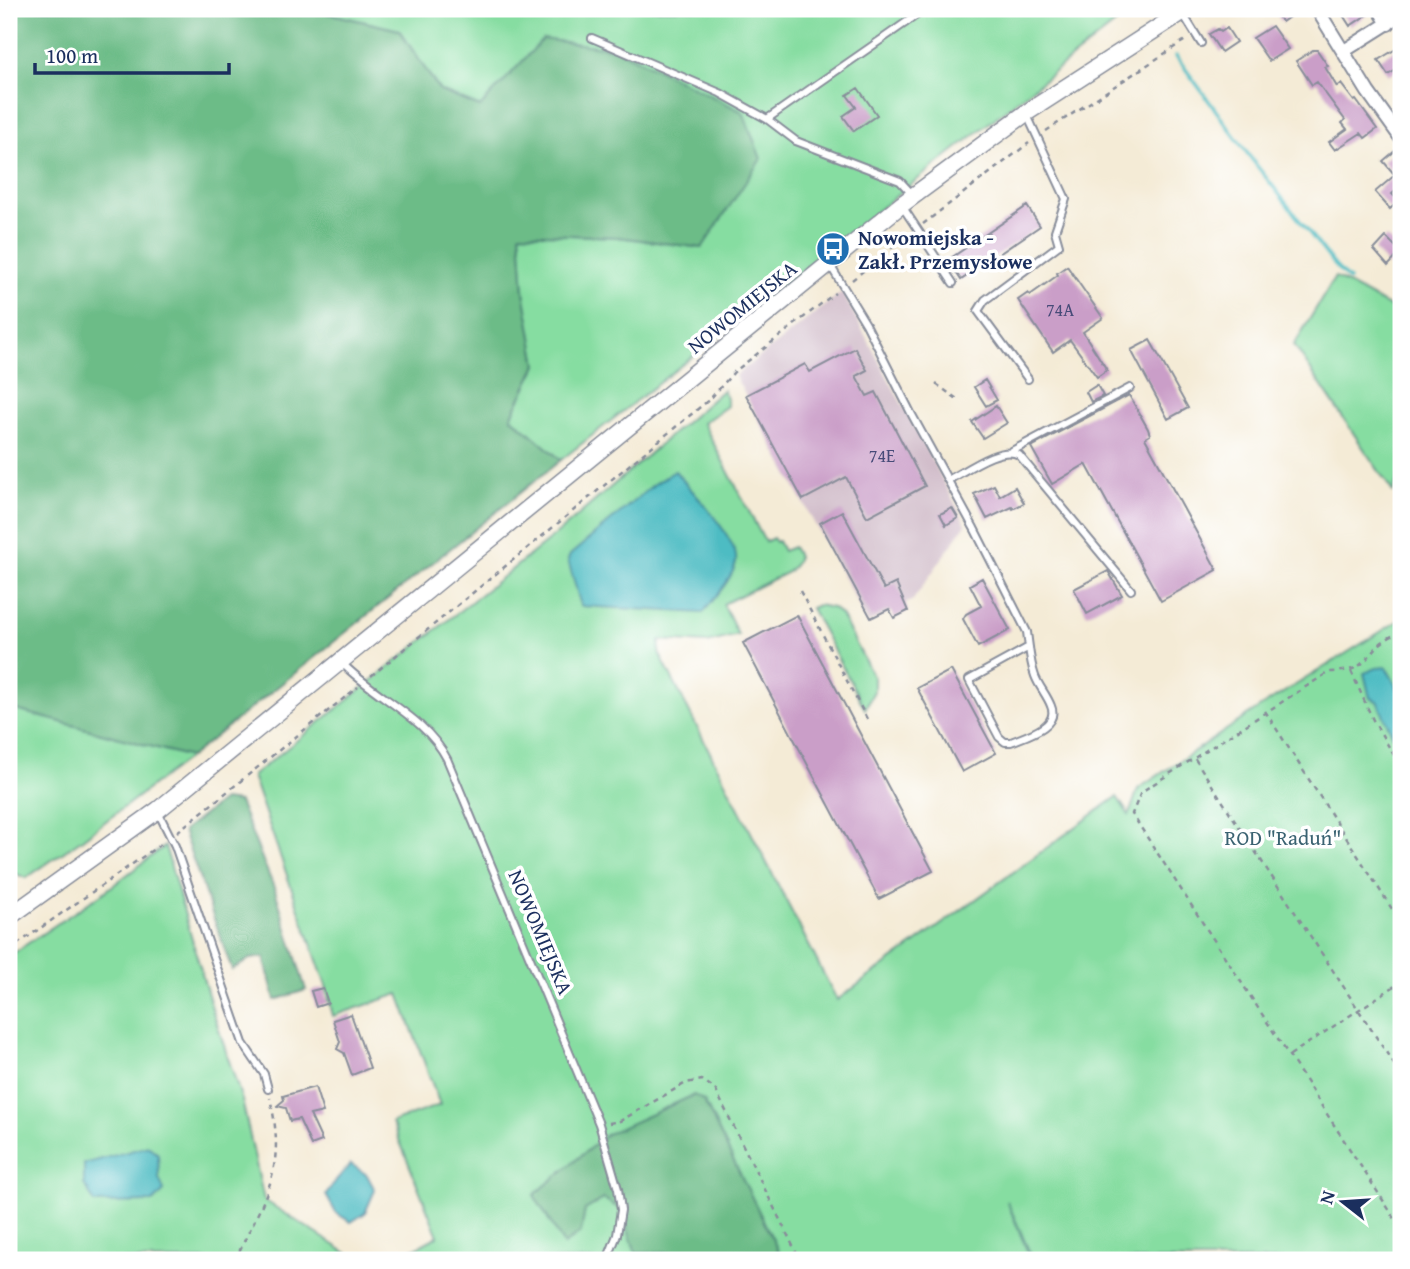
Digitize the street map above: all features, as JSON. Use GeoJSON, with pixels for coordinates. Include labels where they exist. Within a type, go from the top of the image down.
{"type":"FeatureCollection","features":[{"type":"Feature","properties":{"kind":"street"},"geometry":{"type":"LineString","coordinates":[[1317,9],[1368,92],[1401,138]]}},
{"type":"Feature","properties":{"kind":"street"},"geometry":{"type":"LineString","coordinates":[[1379,9],[1388,24]]}},
{"type":"Feature","properties":{"kind":"street","name":"NOWOMIEJSKA"},"geometry":{"type":"LineString","coordinates":[[9,917],[158,810],[907,200],[1026,113],[1185,10]]}},
{"type":"Feature","properties":{"kind":"street"},"geometry":{"type":"LineString","coordinates":[[1344,51],[1401,15]]}},
{"type":"Feature","properties":{"kind":"lane"},"geometry":{"type":"LineString","coordinates":[[1185,10],[1201,43]]}},
{"type":"Feature","properties":{"kind":"lane"},"geometry":{"type":"LineString","coordinates":[[767,119],[921,12]]}},
{"type":"Feature","properties":{"kind":"lane"},"geometry":{"type":"LineString","coordinates":[[592,38],[720,93],[767,119],[796,141],[900,181],[917,228],[953,283]]}},
{"type":"Feature","properties":{"kind":"lane"},"geometry":{"type":"LineString","coordinates":[[1026,113],[1066,200],[1055,231],[1059,245],[985,300],[978,311],[1028,379]]}},
{"type":"Feature","properties":{"kind":"lane"},"geometry":{"type":"LineString","coordinates":[[829,264],[844,286],[1027,632],[1034,675],[1053,709],[1051,719],[1045,726],[1011,742],[1005,742],[999,737],[969,680],[1029,647]]}},
{"type":"Feature","properties":{"kind":"lane"},"geometry":{"type":"LineString","coordinates":[[948,480],[1002,452],[1012,451],[1130,388]]}},
{"type":"Feature","properties":{"kind":"lane"},"geometry":{"type":"LineString","coordinates":[[1012,451],[1019,455],[1131,590]]}},
{"type":"Feature","properties":{"kind":"lane","name":"NOWOMIEJSKA"},"geometry":{"type":"LineString","coordinates":[[341,662],[364,683],[419,724],[442,748],[599,1124],[618,1189],[621,1210],[617,1235],[607,1260]]}},
{"type":"Feature","properties":{"kind":"lane"},"geometry":{"type":"LineString","coordinates":[[158,810],[171,837],[243,1043],[264,1074],[268,1089]]}},
{"type":"Feature","properties":{"kind":"path"},"geometry":{"type":"LineString","coordinates":[[9,950],[171,837],[364,683],[710,399],[734,372],[917,228],[1036,138],[1195,33]]}},
{"type":"Feature","properties":{"kind":"path"},"geometry":{"type":"LineString","coordinates":[[936,384],[960,401]]}},
{"type":"Feature","properties":{"kind":"path"},"geometry":{"type":"LineString","coordinates":[[800,591],[867,719]]}},
{"type":"Feature","properties":{"kind":"path"},"geometry":{"type":"LineString","coordinates":[[1401,631],[1379,645],[1368,660],[1350,671],[1329,672],[1141,792],[1132,814],[1401,1228]]}},
{"type":"Feature","properties":{"kind":"path"},"geometry":{"type":"LineString","coordinates":[[1350,671],[1373,720],[1401,767]]}},
{"type":"Feature","properties":{"kind":"path"},"geometry":{"type":"LineString","coordinates":[[1265,711],[1401,923]]}},
{"type":"Feature","properties":{"kind":"path"},"geometry":{"type":"LineString","coordinates":[[1195,759],[1401,1075]]}},
{"type":"Feature","properties":{"kind":"path"},"geometry":{"type":"LineString","coordinates":[[1289,1056],[1401,982]]}},
{"type":"Feature","properties":{"kind":"path"},"geometry":{"type":"LineString","coordinates":[[599,1124],[620,1121],[686,1083],[702,1080],[715,1089],[800,1260]]}},
{"type":"Feature","properties":{"kind":"path"},"geometry":{"type":"LineString","coordinates":[[235,1260],[272,1183],[277,1154],[276,1126],[268,1089]]}},
{"type":"Feature","properties":{"kind":"shaded area"},"geometry":{"type":"Polygon","coordinates":[[[842,292],[966,524],[913,600],[868,623],[735,376],[842,292]]]}},
{"type":"Feature","properties":{"kind":"green space"},"geometry":{"type":"Polygon","coordinates":[[[9,9],[310,9],[399,30],[440,91],[480,107],[543,39],[617,49],[743,112],[761,159],[702,248],[618,237],[520,233],[524,292],[537,365],[511,417],[561,460],[190,757],[9,708],[9,9]]]}},
{"type":"Feature","properties":{"kind":"green space"},"geometry":{"type":"Polygon","coordinates":[[[310,9],[1134,9],[561,460],[511,417],[537,365],[524,292],[520,233],[618,237],[702,248],[481,107],[440,91],[399,30],[310,9]]]}},
{"type":"Feature","properties":{"kind":"green space"},"geometry":{"type":"Polygon","coordinates":[[[1335,277],[1401,313],[1401,471],[1393,492],[1294,345],[1335,277]]]}},
{"type":"Feature","properties":{"kind":"green space","name":"ROD \"Raduń\""},"geometry":{"type":"Polygon","coordinates":[[[723,390],[727,406],[703,423],[765,542],[773,538],[778,541],[783,551],[793,547],[798,556],[788,572],[723,604],[738,635],[707,643],[660,640],[659,653],[837,1000],[1117,797],[1129,815],[1138,789],[1262,706],[1401,619],[1401,1260],[1033,1260],[1007,1201],[1031,1260],[394,1260],[438,1236],[392,1122],[440,1105],[399,994],[333,1016],[326,986],[252,776],[559,532],[723,390]]]}},
{"type":"Feature","properties":{"kind":"green space"},"geometry":{"type":"Polygon","coordinates":[[[818,605],[832,608],[841,615],[874,678],[874,691],[865,709],[811,608],[818,605]]]}},
{"type":"Feature","properties":{"kind":"green space"},"geometry":{"type":"Polygon","coordinates":[[[9,708],[190,757],[26,878],[9,871],[9,708]]]}},
{"type":"Feature","properties":{"kind":"green space"},"geometry":{"type":"Polygon","coordinates":[[[223,800],[239,802],[275,890],[306,990],[275,1000],[264,957],[250,959],[232,970],[183,831],[223,800]]]}},
{"type":"Feature","properties":{"kind":"green space"},"geometry":{"type":"Polygon","coordinates":[[[165,846],[213,1012],[242,1100],[264,1200],[358,1260],[9,1260],[9,956],[103,893],[165,846]]]}},
{"type":"Feature","properties":{"kind":"green space"},"geometry":{"type":"Polygon","coordinates":[[[694,1095],[704,1101],[779,1252],[769,1260],[687,1260],[672,1253],[636,1253],[621,1210],[604,1199],[585,1210],[581,1232],[564,1245],[534,1195],[607,1134],[694,1095]]]}},
{"type":"Feature","properties":{"kind":"water"},"geometry":{"type":"Polygon","coordinates":[[[675,471],[730,541],[736,562],[727,582],[703,613],[581,606],[568,560],[570,555],[653,485],[675,471]]]}},
{"type":"Feature","properties":{"kind":"water"},"geometry":{"type":"Polygon","coordinates":[[[1386,667],[1401,694],[1401,753],[1377,701],[1370,698],[1364,673],[1386,667]]]}},
{"type":"Feature","properties":{"kind":"water"},"geometry":{"type":"Polygon","coordinates":[[[148,1146],[158,1154],[159,1178],[164,1191],[153,1202],[95,1203],[84,1184],[84,1164],[148,1146]]]}},
{"type":"Feature","properties":{"kind":"water"},"geometry":{"type":"Polygon","coordinates":[[[351,1164],[367,1175],[375,1190],[365,1213],[351,1222],[336,1213],[326,1195],[351,1164]]]}},
{"type":"Feature","properties":{"kind":"building"},"geometry":{"type":"Polygon","coordinates":[[[1273,9],[1300,9],[1282,22],[1273,9]]]}},
{"type":"Feature","properties":{"kind":"building"},"geometry":{"type":"Polygon","coordinates":[[[1339,9],[1370,9],[1371,12],[1350,26],[1339,9]]]}},
{"type":"Feature","properties":{"kind":"building"},"geometry":{"type":"Polygon","coordinates":[[[1272,26],[1288,49],[1269,61],[1253,38],[1272,26]]]}},
{"type":"Feature","properties":{"kind":"building"},"geometry":{"type":"Polygon","coordinates":[[[1227,28],[1236,42],[1221,52],[1209,34],[1227,28]]]}},
{"type":"Feature","properties":{"kind":"building"},"geometry":{"type":"Polygon","coordinates":[[[1401,46],[1401,67],[1388,75],[1378,60],[1401,46]]]}},
{"type":"Feature","properties":{"kind":"building"},"geometry":{"type":"Polygon","coordinates":[[[1317,50],[1328,66],[1325,67],[1337,87],[1341,84],[1377,129],[1365,138],[1361,133],[1335,150],[1329,142],[1347,129],[1342,123],[1345,120],[1317,82],[1312,85],[1296,61],[1317,50]]]}},
{"type":"Feature","properties":{"kind":"building"},"geometry":{"type":"Polygon","coordinates":[[[858,88],[877,115],[854,131],[843,116],[856,107],[847,95],[858,88]]]}},
{"type":"Feature","properties":{"kind":"building"},"geometry":{"type":"Polygon","coordinates":[[[1395,151],[1401,158],[1401,186],[1392,194],[1399,201],[1390,209],[1375,192],[1395,175],[1383,161],[1395,151]]]}},
{"type":"Feature","properties":{"kind":"building"},"geometry":{"type":"Polygon","coordinates":[[[1027,206],[1040,226],[961,280],[948,260],[1027,206]]]}},
{"type":"Feature","properties":{"kind":"building"},"geometry":{"type":"Polygon","coordinates":[[[1386,237],[1401,252],[1388,266],[1374,250],[1386,237]]]}},
{"type":"Feature","properties":{"kind":"building"},"geometry":{"type":"Polygon","coordinates":[[[1067,266],[1103,318],[1083,332],[1107,370],[1097,377],[1070,340],[1053,352],[1018,300],[1028,293],[1030,295],[1067,266]]]}},
{"type":"Feature","properties":{"kind":"building"},"geometry":{"type":"Polygon","coordinates":[[[1150,340],[1188,408],[1168,419],[1131,350],[1150,340]]]}},
{"type":"Feature","properties":{"kind":"building"},"geometry":{"type":"Polygon","coordinates":[[[855,348],[867,370],[856,376],[867,396],[876,392],[925,486],[867,517],[846,477],[803,500],[746,395],[805,364],[810,372],[855,348]]]}},
{"type":"Feature","properties":{"kind":"building"},"geometry":{"type":"Polygon","coordinates":[[[985,380],[997,400],[986,406],[974,387],[985,380]]]}},
{"type":"Feature","properties":{"kind":"building"},"geometry":{"type":"Polygon","coordinates":[[[1097,385],[1103,396],[1091,402],[1086,392],[1097,385]]]}},
{"type":"Feature","properties":{"kind":"building"},"geometry":{"type":"Polygon","coordinates":[[[1129,395],[1148,429],[1150,435],[1145,438],[1217,570],[1161,601],[1086,464],[1052,484],[1031,447],[1129,395]]]}},
{"type":"Feature","properties":{"kind":"building"},"geometry":{"type":"Polygon","coordinates":[[[996,406],[1007,423],[983,438],[972,422],[996,406]]]}},
{"type":"Feature","properties":{"kind":"building"},"geometry":{"type":"Polygon","coordinates":[[[994,485],[1000,496],[1015,487],[1024,503],[987,519],[974,494],[994,485]]]}},
{"type":"Feature","properties":{"kind":"building"},"geometry":{"type":"Polygon","coordinates":[[[952,508],[958,518],[946,525],[940,514],[952,508]]]}},
{"type":"Feature","properties":{"kind":"building"},"geometry":{"type":"Polygon","coordinates":[[[842,511],[884,589],[896,583],[908,611],[894,618],[889,609],[871,618],[820,523],[842,511]]]}},
{"type":"Feature","properties":{"kind":"building"},"geometry":{"type":"Polygon","coordinates":[[[1108,571],[1122,595],[1087,614],[1074,589],[1108,571]]]}},
{"type":"Feature","properties":{"kind":"building"},"geometry":{"type":"Polygon","coordinates":[[[982,578],[1010,630],[978,647],[963,619],[966,614],[981,606],[970,585],[982,578]]]}},
{"type":"Feature","properties":{"kind":"building"},"geometry":{"type":"Polygon","coordinates":[[[797,615],[933,871],[879,899],[743,643],[797,615]]]}},
{"type":"Feature","properties":{"kind":"building"},"geometry":{"type":"Polygon","coordinates":[[[951,670],[996,753],[962,772],[917,688],[951,670]]]}},
{"type":"Feature","properties":{"kind":"building"},"geometry":{"type":"Polygon","coordinates":[[[323,988],[328,1003],[316,1007],[311,991],[323,988]]]}},
{"type":"Feature","properties":{"kind":"building"},"geometry":{"type":"Polygon","coordinates":[[[351,1014],[370,1068],[352,1075],[344,1053],[337,1049],[340,1042],[333,1020],[351,1014]]]}},
{"type":"Feature","properties":{"kind":"building"},"geometry":{"type":"Polygon","coordinates":[[[315,1087],[323,1112],[310,1115],[322,1141],[311,1145],[299,1119],[290,1121],[286,1108],[277,1106],[284,1100],[283,1096],[315,1087]]]}},
{"type":"Feature","properties":{"kind":"waterway"},"geometry":{"type":"LineString","coordinates":[[1176,56],[1250,157],[1349,280]]}},
{"type":"Feature","properties":{"kind":"place","name":"Nowomiejska - Zakł. Przemysłowe"},"geometry":{"type":"Point","coordinates":[833,249]}}]}
